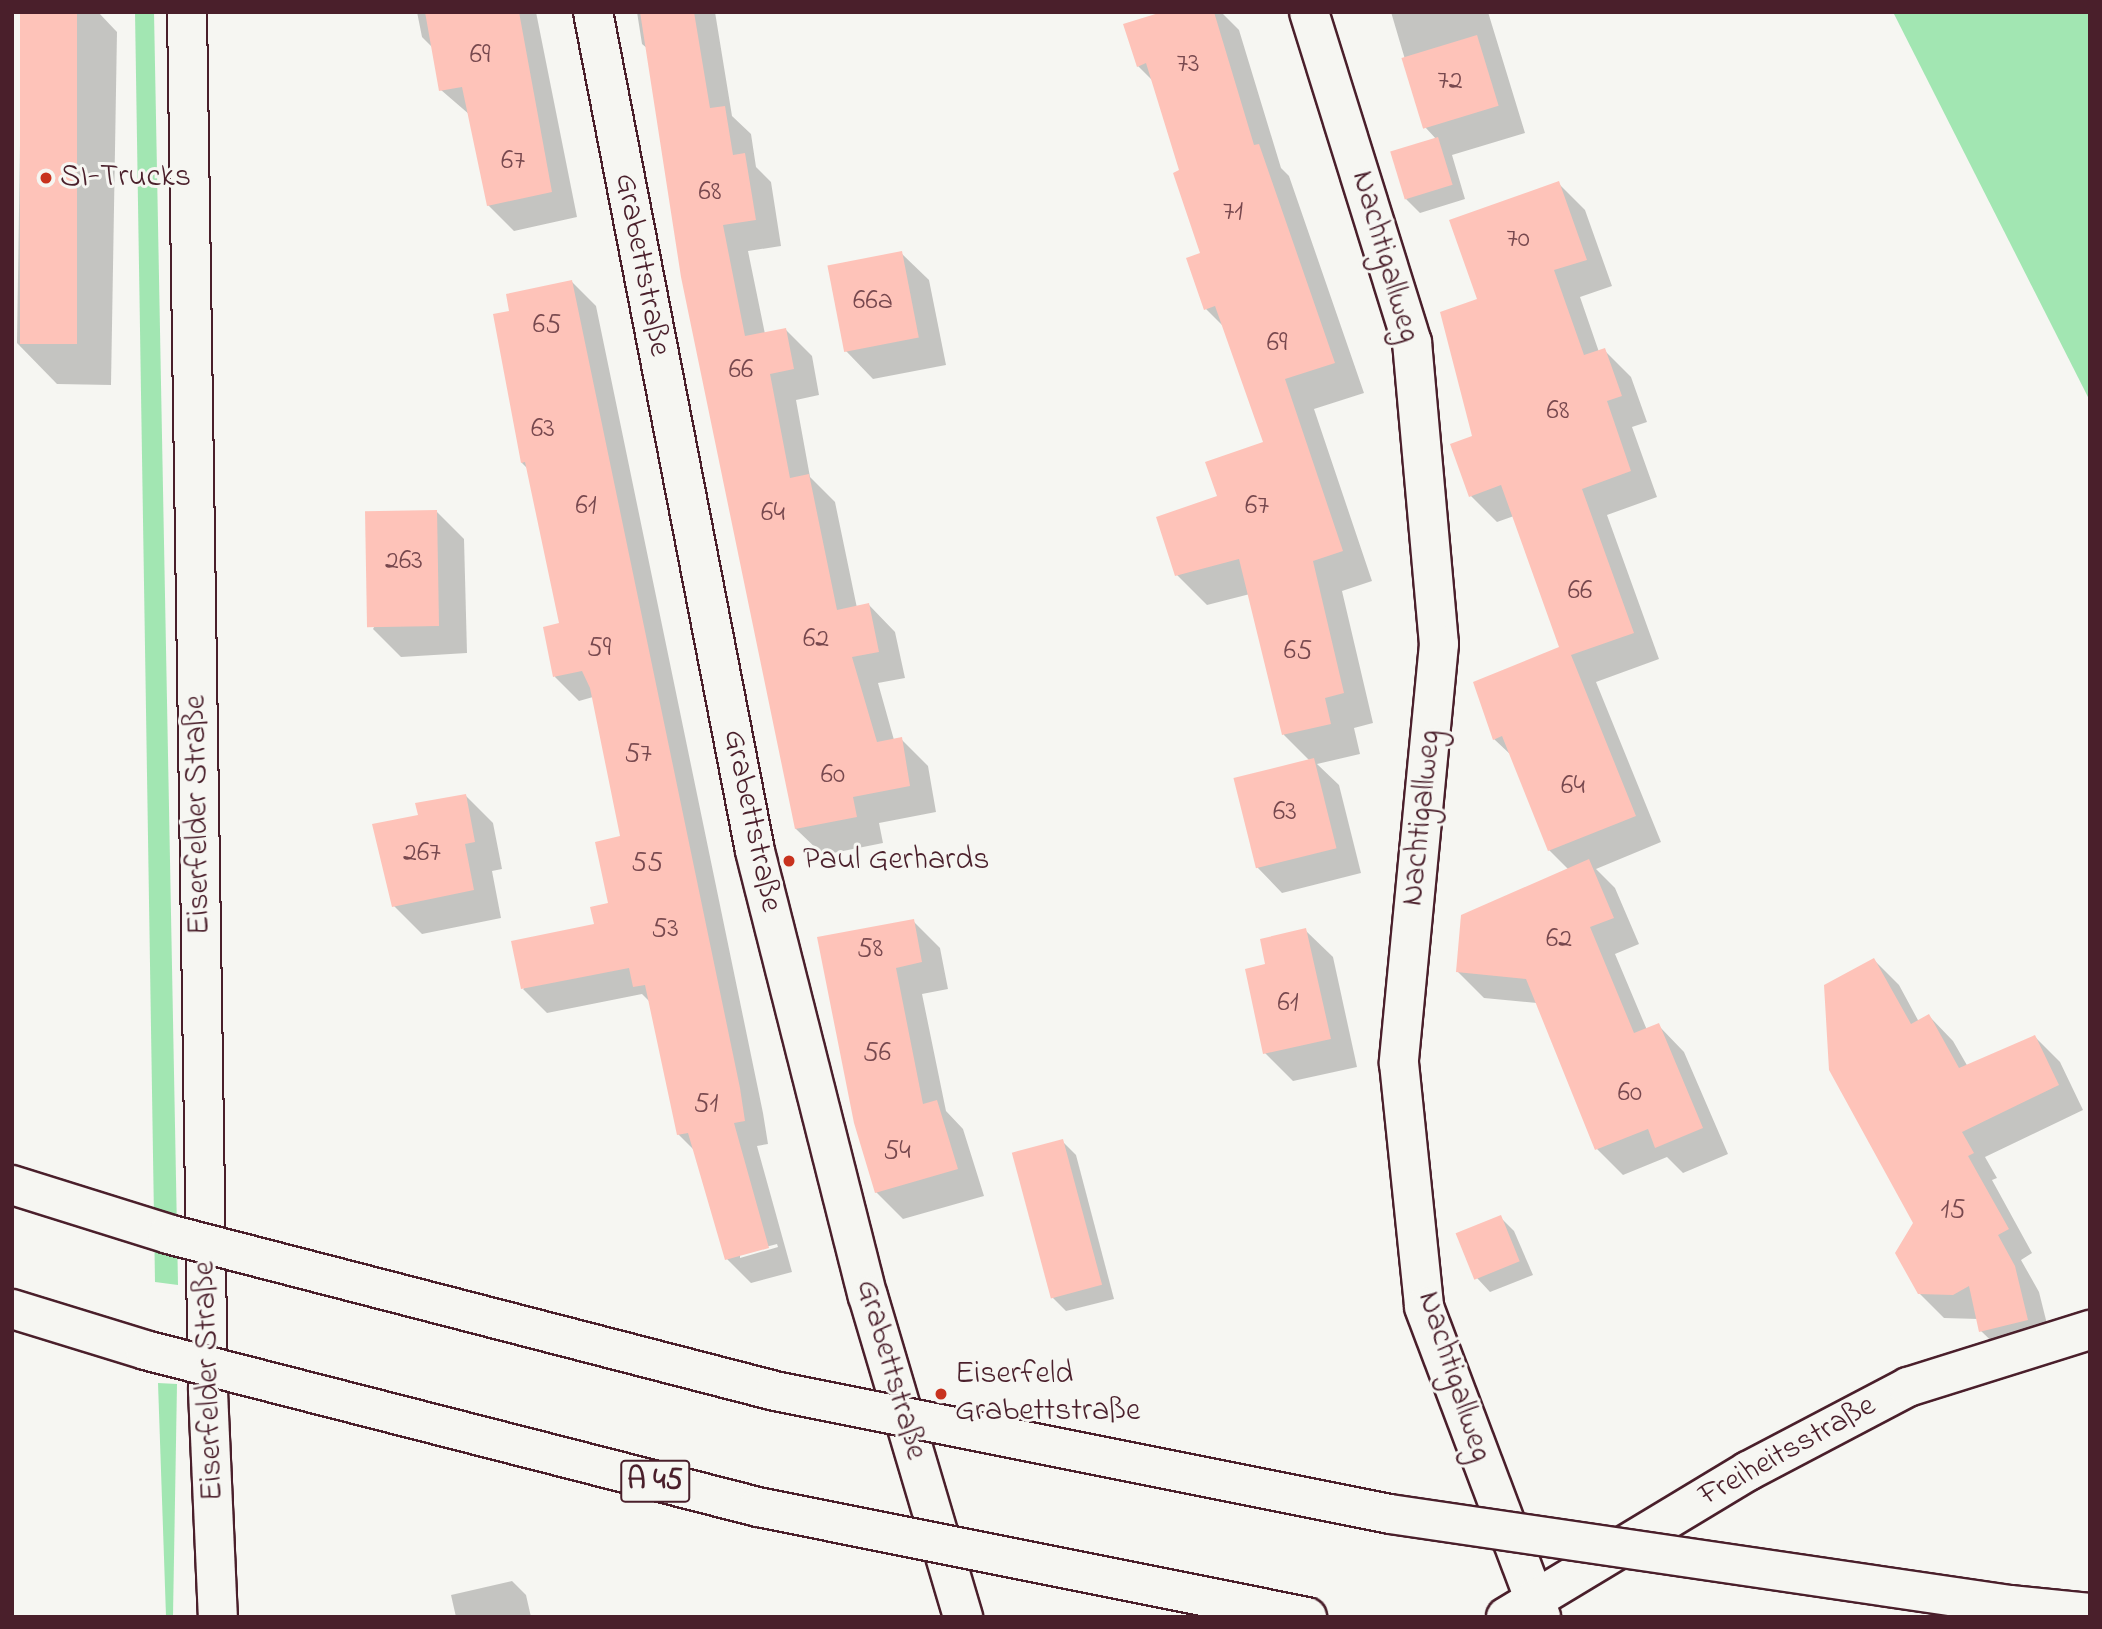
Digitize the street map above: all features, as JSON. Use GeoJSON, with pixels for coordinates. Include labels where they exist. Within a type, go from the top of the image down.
{"type":"FeatureCollection","features":[{"type":"Feature","properties":{"kind":"main road","name":"Eiserfelder Straße"},"geometry":{"type":"LineString","coordinates":[[187,12],[208,1391],[218,1617]]}},
{"type":"Feature","properties":{"kind":"main road","name":"Grabettstraße"},"geometry":{"type":"LineString","coordinates":[[593,12],[755,851],[868,1296],[963,1617]]}},
{"type":"Feature","properties":{"kind":"main road","name":"Nachtigallweg"},"geometry":{"type":"LineString","coordinates":[[1309,12],[1412,342],[1439,644],[1399,1063],[1424,1307],[1527,1612]]}},
{"type":"Feature","properties":{"kind":"main road"},"geometry":{"type":"LineString","coordinates":[[12,1185],[168,1234],[775,1391],[1390,1514],[1996,1603],[2090,1613]]}},
{"type":"Feature","properties":{"kind":"main road","name":"A 45"},"geometry":{"type":"LineString","coordinates":[[12,1309],[145,1350],[758,1507],[1307,1617]]}},
{"type":"Feature","properties":{"kind":"main road","name":"Freiheitsstraße"},"geometry":{"type":"LineString","coordinates":[[1527,1612],[1748,1471],[1908,1387],[2090,1330]]}},
{"type":"Feature","properties":{"kind":"green space"},"geometry":{"type":"Polygon","coordinates":[[[135,12],[154,12],[178,1285],[155,1282],[135,12]]]}},
{"type":"Feature","properties":{"kind":"green space"},"geometry":{"type":"Polygon","coordinates":[[[1893,12],[2090,12],[2090,401],[1893,12]]]}},
{"type":"Feature","properties":{"kind":"green space"},"geometry":{"type":"Polygon","coordinates":[[[158,1383],[177,1384],[173,1616],[166,1616],[158,1383]]]}},
{"type":"Feature","properties":{"kind":"building","name":"SI-Trucks"},"geometry":{"type":"Polygon","coordinates":[[[20,12],[77,12],[77,344],[20,344],[20,12]]]}},
{"type":"Feature","properties":{"kind":"building"},"geometry":{"type":"Polygon","coordinates":[[[425,12],[519,12],[552,192],[487,206],[462,87],[439,91],[425,12]]]}},
{"type":"Feature","properties":{"kind":"building"},"geometry":{"type":"Polygon","coordinates":[[[640,12],[694,12],[710,108],[725,106],[733,155],[745,153],[756,220],[723,225],[745,336],[786,328],[794,369],[770,374],[790,478],[809,474],[837,610],[869,603],[879,652],[852,657],[877,742],[902,737],[910,786],[853,797],[857,817],[795,829],[681,277],[640,12]]]}},
{"type":"Feature","properties":{"kind":"building"},"geometry":{"type":"Polygon","coordinates":[[[1162,12],[1214,12],[1254,145],[1259,144],[1335,363],[1285,379],[1343,551],[1313,561],[1344,693],[1325,698],[1331,724],[1282,735],[1239,559],[1175,576],[1156,517],[1217,496],[1205,462],[1263,442],[1215,306],[1204,310],[1186,258],[1200,253],[1173,173],[1179,170],[1146,63],[1137,67],[1123,24],[1162,12]]]}},
{"type":"Feature","properties":{"kind":"building"},"geometry":{"type":"Polygon","coordinates":[[[1477,35],[1499,106],[1423,129],[1401,58],[1477,35]]]}},
{"type":"Feature","properties":{"kind":"building"},"geometry":{"type":"Polygon","coordinates":[[[1438,137],[1453,185],[1405,199],[1390,152],[1438,137]]]}},
{"type":"Feature","properties":{"kind":"building"},"geometry":{"type":"Polygon","coordinates":[[[1559,181],[1587,260],[1554,270],[1584,355],[1605,348],[1622,396],[1607,401],[1631,471],[1582,489],[1634,633],[1571,655],[1636,816],[1548,851],[1502,736],[1493,740],[1473,682],[1559,647],[1501,485],[1469,497],[1450,444],[1472,436],[1440,312],[1477,299],[1449,220],[1559,181]]]}},
{"type":"Feature","properties":{"kind":"building"},"geometry":{"type":"Polygon","coordinates":[[[902,251],[919,337],[844,352],[827,266],[902,251]]]}},
{"type":"Feature","properties":{"kind":"building"},"geometry":{"type":"Polygon","coordinates":[[[572,280],[740,1088],[745,1121],[734,1123],[769,1248],[725,1260],[688,1133],[677,1135],[645,985],[633,987],[629,968],[521,989],[511,941],[594,924],[590,907],[608,903],[595,842],[620,836],[590,688],[582,671],[553,677],[543,627],[559,623],[525,462],[521,463],[493,314],[509,311],[506,294],[572,280]]]}},
{"type":"Feature","properties":{"kind":"building"},"geometry":{"type":"Polygon","coordinates":[[[437,510],[439,626],[367,627],[365,511],[437,510]]]}},
{"type":"Feature","properties":{"kind":"building"},"geometry":{"type":"Polygon","coordinates":[[[1314,758],[1336,848],[1256,868],[1233,778],[1314,758]]]}},
{"type":"Feature","properties":{"kind":"building"},"geometry":{"type":"Polygon","coordinates":[[[466,794],[475,842],[465,844],[474,890],[392,907],[372,824],[418,815],[415,803],[466,794]]]}},
{"type":"Feature","properties":{"kind":"building"},"geometry":{"type":"Polygon","coordinates":[[[1589,859],[1614,918],[1590,927],[1634,1033],[1659,1023],[1703,1128],[1655,1148],[1648,1129],[1595,1150],[1526,979],[1456,972],[1461,915],[1589,859]]]}},
{"type":"Feature","properties":{"kind":"building"},"geometry":{"type":"Polygon","coordinates":[[[914,919],[922,962],[896,968],[923,1104],[937,1100],[958,1169],[875,1193],[854,1123],[817,937],[914,919]]]}},
{"type":"Feature","properties":{"kind":"building"},"geometry":{"type":"Polygon","coordinates":[[[1306,928],[1331,1039],[1263,1054],[1245,969],[1265,964],[1260,939],[1306,928]]]}},
{"type":"Feature","properties":{"kind":"building"},"geometry":{"type":"Polygon","coordinates":[[[1874,958],[1911,1024],[1929,1014],[1959,1068],[2035,1035],[2059,1085],[1962,1132],[1974,1153],[1968,1156],[2009,1229],[1998,1235],[2015,1266],[2028,1320],[1979,1332],[1969,1286],[1953,1295],[1918,1294],[1895,1253],[1913,1223],[1829,1070],[1824,985],[1874,958]]]}},
{"type":"Feature","properties":{"kind":"building"},"geometry":{"type":"Polygon","coordinates":[[[1063,1139],[1102,1285],[1051,1299],[1012,1153],[1063,1139]]]}},
{"type":"Feature","properties":{"kind":"building"},"geometry":{"type":"Polygon","coordinates":[[[1501,1215],[1520,1261],[1474,1280],[1456,1233],[1501,1215]]]}},
{"type":"Feature","properties":{"kind":"place","name":"SI-Trucks"},"geometry":{"type":"Point","coordinates":[46,178]}},
{"type":"Feature","properties":{"kind":"place","name":"Paul Gerhards"},"geometry":{"type":"Point","coordinates":[789,861]}},
{"type":"Feature","properties":{"kind":"place","name":"Eiserfeld Grabettstraße"},"geometry":{"type":"Point","coordinates":[941,1394]}}]}
